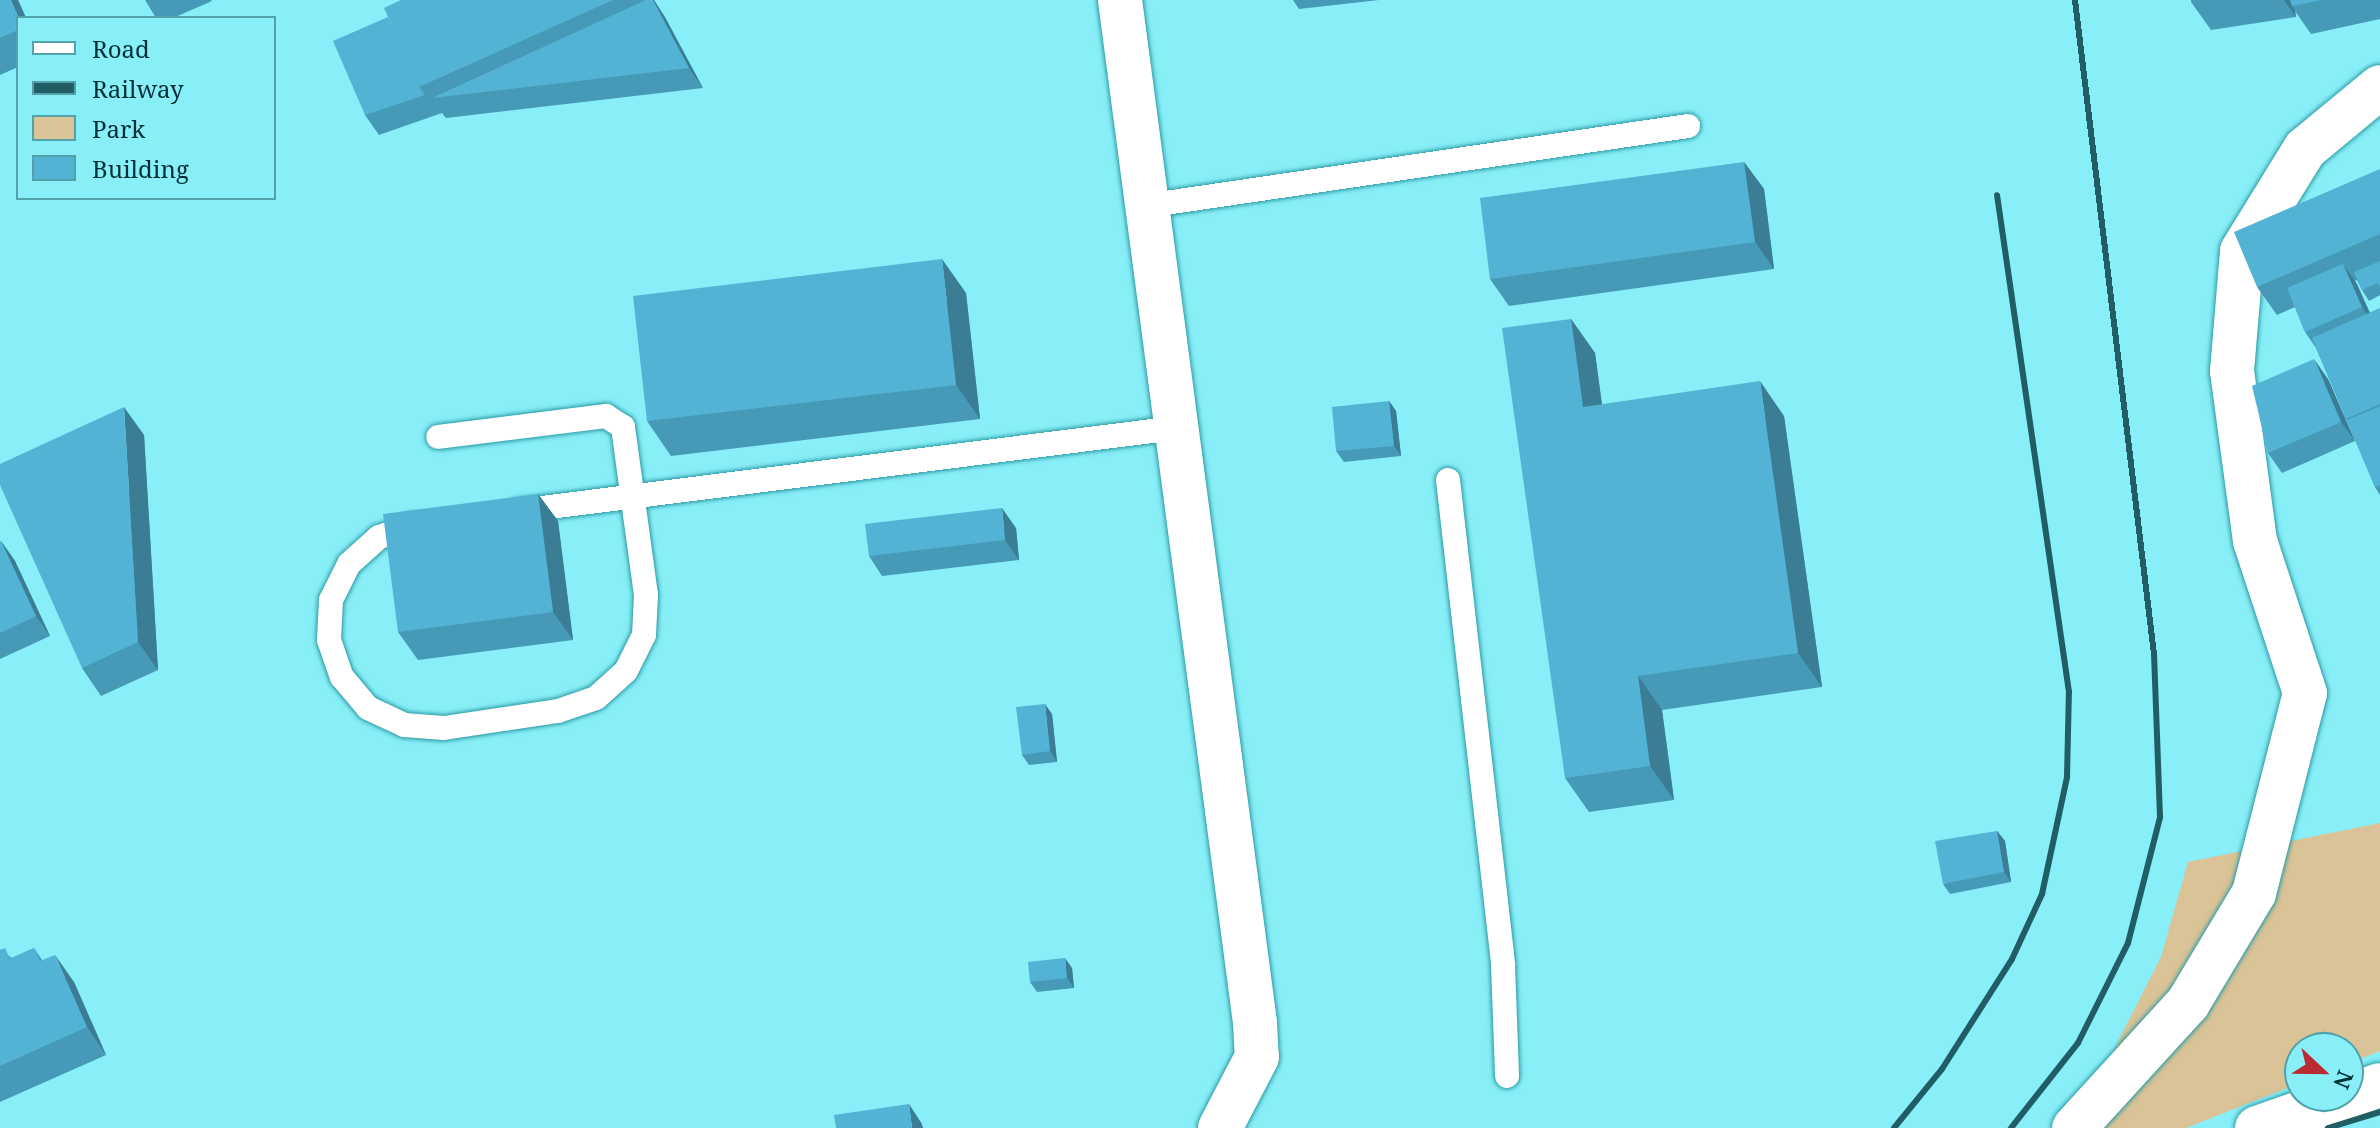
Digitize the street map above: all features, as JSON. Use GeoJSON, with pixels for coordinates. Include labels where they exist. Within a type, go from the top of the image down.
{"type":"FeatureCollection","features":[{"type":"Feature","properties":{"kind":"street"},"geometry":{"type":"LineString","coordinates":[[1120,0],[1257,1057],[1220,1128]]}},
{"type":"Feature","properties":{"kind":"street"},"geometry":{"type":"LineString","coordinates":[[2074,1128],[2188,1003],[2254,893],[2305,693],[2255,541],[2232,371],[2242,251],[2305,149],[2380,87]]}},
{"type":"Feature","properties":{"kind":"street"},"geometry":{"type":"LineString","coordinates":[[2257,1128],[2380,1085]]}},
{"type":"Feature","properties":{"kind":"lane"},"geometry":{"type":"LineString","coordinates":[[1145,206],[1688,126]]}},
{"type":"Feature","properties":{"kind":"lane"},"geometry":{"type":"LineString","coordinates":[[438,437],[617,419],[633,497],[646,595],[644,635],[632,659],[596,698],[444,728],[404,725],[368,708],[342,677],[329,640],[331,600],[349,564],[379,537],[448,520]]}},
{"type":"Feature","properties":{"kind":"lane"},"geometry":{"type":"LineString","coordinates":[[494,514],[1176,428]]}},
{"type":"Feature","properties":{"kind":"lane"},"geometry":{"type":"LineString","coordinates":[[1448,480],[1503,965],[1507,1076]]}},
{"type":"Feature","properties":{"kind":"green space"},"geometry":{"type":"Polygon","coordinates":[[[2380,823],[2380,1051],[2364,1058],[2364,1032],[2284,1032],[2284,1089],[2186,1128],[2054,1128],[2108,1061],[2161,957],[2188,862],[2380,823]]]}},
{"type":"Feature","properties":{"kind":"building"},"geometry":{"type":"Polygon","coordinates":[[[0,0],[11,0],[18,16],[16,31],[0,38],[0,0]]]}},
{"type":"Feature","properties":{"kind":"building"},"geometry":{"type":"Polygon","coordinates":[[[401,0],[613,0],[419,87],[384,8],[401,0]]]}},
{"type":"Feature","properties":{"kind":"building"},"geometry":{"type":"Polygon","coordinates":[[[646,0],[653,0],[689,68],[432,98],[646,0]]]}},
{"type":"Feature","properties":{"kind":"building"},"geometry":{"type":"Polygon","coordinates":[[[2290,0],[2321,0],[2292,6],[2290,0]]]}},
{"type":"Feature","properties":{"kind":"building"},"geometry":{"type":"Polygon","coordinates":[[[388,17],[425,95],[365,115],[333,41],[388,17]]]}},
{"type":"Feature","properties":{"kind":"building"},"geometry":{"type":"Polygon","coordinates":[[[1744,162],[1755,242],[1490,279],[1480,198],[1744,162]]]}},
{"type":"Feature","properties":{"kind":"building"},"geometry":{"type":"Polygon","coordinates":[[[2380,169],[2380,234],[2257,287],[2234,232],[2380,169]]]}},
{"type":"Feature","properties":{"kind":"building"},"geometry":{"type":"Polygon","coordinates":[[[942,259],[956,385],[647,421],[633,296],[942,259]]]}},
{"type":"Feature","properties":{"kind":"building"},"geometry":{"type":"Polygon","coordinates":[[[2380,261],[2380,288],[2378,283],[2362,290],[2354,272],[2380,261]]]}},
{"type":"Feature","properties":{"kind":"building"},"geometry":{"type":"Polygon","coordinates":[[[2343,264],[2362,307],[2305,332],[2287,288],[2343,264]]]}},
{"type":"Feature","properties":{"kind":"building"},"geometry":{"type":"Polygon","coordinates":[[[2380,308],[2380,404],[2346,419],[2312,338],[2380,308]]]}},
{"type":"Feature","properties":{"kind":"building"},"geometry":{"type":"Polygon","coordinates":[[[1571,319],[1583,407],[1760,381],[1798,653],[1638,676],[1650,766],[1565,778],[1502,328],[1571,319]]]}},
{"type":"Feature","properties":{"kind":"building"},"geometry":{"type":"Polygon","coordinates":[[[2314,359],[2341,422],[2268,453],[2252,386],[2314,359]]]}},
{"type":"Feature","properties":{"kind":"building"},"geometry":{"type":"Polygon","coordinates":[[[1389,401],[1394,446],[1336,451],[1332,407],[1389,401]]]}},
{"type":"Feature","properties":{"kind":"building"},"geometry":{"type":"Polygon","coordinates":[[[2380,406],[2380,485],[2375,487],[2347,420],[2380,406]]]}},
{"type":"Feature","properties":{"kind":"building"},"geometry":{"type":"Polygon","coordinates":[[[124,407],[138,642],[82,668],[0,485],[0,464],[124,407]]]}},
{"type":"Feature","properties":{"kind":"building"},"geometry":{"type":"Polygon","coordinates":[[[538,494],[553,612],[398,632],[383,514],[538,494]]]}},
{"type":"Feature","properties":{"kind":"building"},"geometry":{"type":"Polygon","coordinates":[[[1002,508],[1005,540],[869,556],[865,524],[1002,508]]]}},
{"type":"Feature","properties":{"kind":"building"},"geometry":{"type":"Polygon","coordinates":[[[0,542],[36,616],[0,633],[0,542]]]}},
{"type":"Feature","properties":{"kind":"building"},"geometry":{"type":"Polygon","coordinates":[[[1045,704],[1050,751],[1022,755],[1016,707],[1045,704]]]}},
{"type":"Feature","properties":{"kind":"building"},"geometry":{"type":"Polygon","coordinates":[[[1997,831],[2004,872],[1943,884],[1935,841],[1997,831]]]}},
{"type":"Feature","properties":{"kind":"building"},"geometry":{"type":"Polygon","coordinates":[[[5,948],[10,959],[0,963],[0,950],[5,948]]]}},
{"type":"Feature","properties":{"kind":"building"},"geometry":{"type":"Polygon","coordinates":[[[34,948],[40,961],[55,955],[87,1027],[0,1066],[0,979],[4,977],[0,963],[34,948]]]}},
{"type":"Feature","properties":{"kind":"building"},"geometry":{"type":"Polygon","coordinates":[[[1065,958],[1067,978],[1030,982],[1028,962],[1065,958]]]}},
{"type":"Feature","properties":{"kind":"building"},"geometry":{"type":"Polygon","coordinates":[[[909,1104],[912,1128],[836,1128],[834,1115],[909,1104]]]}},
{"type":"Feature","properties":{"kind":"railway"},"geometry":{"type":"LineString","coordinates":[[2011,1128],[2078,1043],[2128,943],[2160,817],[2154,654],[2075,0]]}},
{"type":"Feature","properties":{"kind":"railway"},"geometry":{"type":"LineString","coordinates":[[1894,1128],[1942,1069],[2012,959],[2042,894],[2067,777],[2069,692],[1997,195]]}},
{"type":"Feature","properties":{"kind":"railway"},"geometry":{"type":"LineString","coordinates":[[2328,1128],[2380,1112]]}}]}
